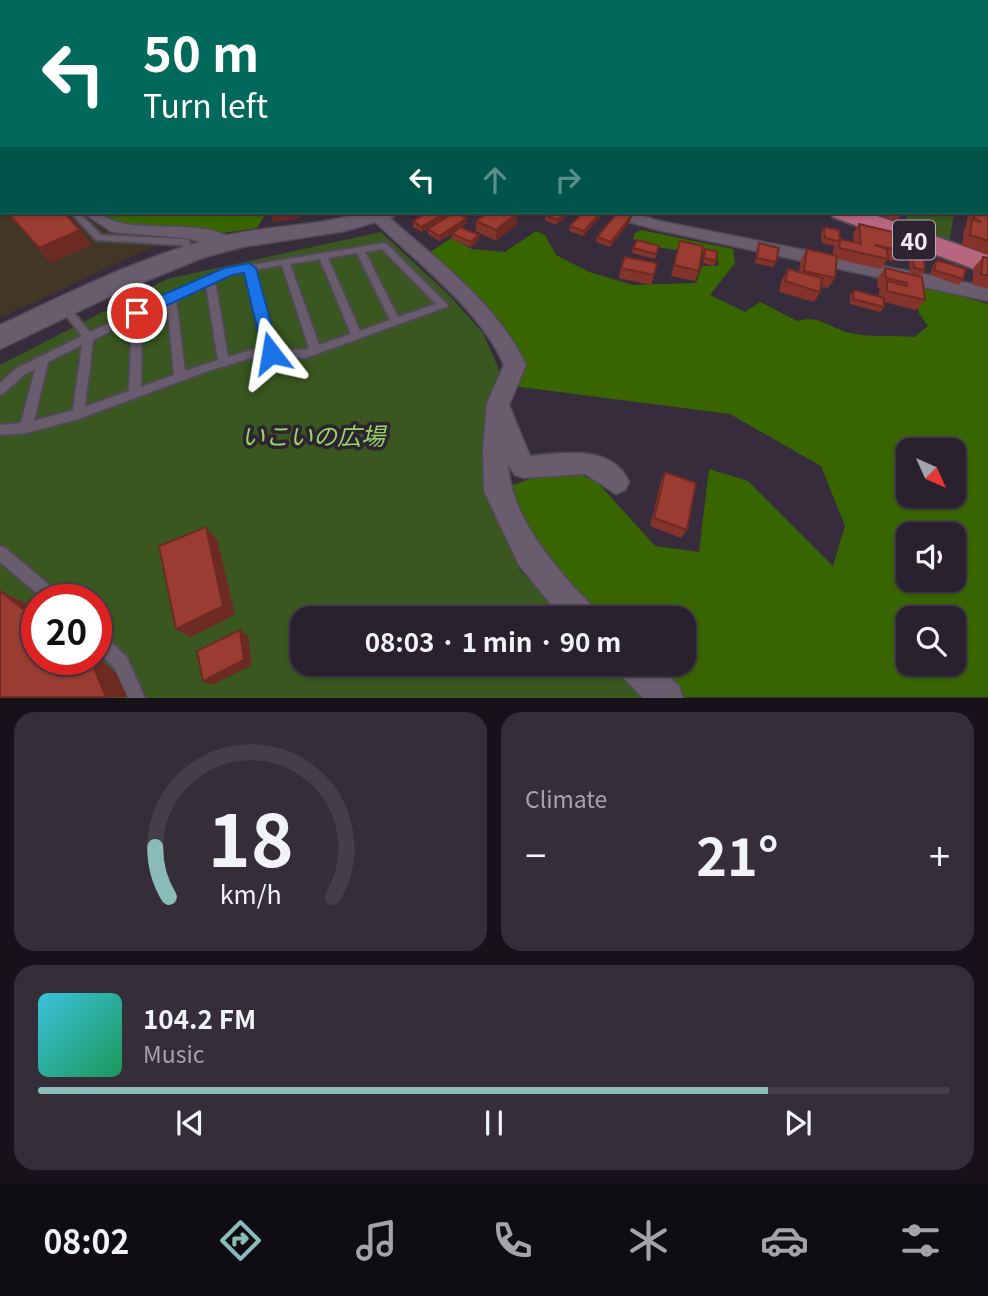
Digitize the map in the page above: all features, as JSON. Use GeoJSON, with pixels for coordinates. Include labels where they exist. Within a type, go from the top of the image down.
{"type":"FeatureCollection","features":[{"type":"Feature","properties":{"kind":"main road","name":"40"},"geometry":{"type":"LineString","coordinates":[[848,214],[988,265]]}},
{"type":"Feature","properties":{"kind":"street"},"geometry":{"type":"LineString","coordinates":[[93,214],[112,227],[202,236],[227,243]]}},
{"type":"Feature","properties":{"kind":"street"},"geometry":{"type":"LineString","coordinates":[[0,338],[146,269],[191,253],[227,243],[333,226],[377,214]]}},
{"type":"Feature","properties":{"kind":"street"},"geometry":{"type":"LineString","coordinates":[[382,214],[482,313],[504,341],[514,365],[498,403],[495,449],[497,491],[529,555],[571,606]]}},
{"type":"Feature","properties":{"kind":"street"},"geometry":{"type":"LineString","coordinates":[[622,214],[640,222],[726,238],[879,274],[988,294]]}},
{"type":"Feature","properties":{"kind":"street"},"geometry":{"type":"LineString","coordinates":[[498,403],[515,454],[524,467],[552,467],[570,462],[593,466],[615,482]]}},
{"type":"Feature","properties":{"kind":"street"},"geometry":{"type":"LineString","coordinates":[[644,676],[667,698]]}},
{"type":"Feature","properties":{"kind":"lane"},"geometry":{"type":"LineString","coordinates":[[76,214],[99,237],[185,242],[191,253]]}},
{"type":"Feature","properties":{"kind":"lane"},"geometry":{"type":"LineString","coordinates":[[0,390],[21,372],[43,360],[229,271],[384,246],[443,305],[305,354],[258,352],[78,414],[26,428],[0,430]]}},
{"type":"Feature","properties":{"kind":"lane"},"geometry":{"type":"LineString","coordinates":[[360,250],[396,322]]}},
{"type":"Feature","properties":{"kind":"lane"},"geometry":{"type":"LineString","coordinates":[[323,256],[357,336]]}},
{"type":"Feature","properties":{"kind":"lane"},"geometry":{"type":"LineString","coordinates":[[285,262],[316,350]]}},
{"type":"Feature","properties":{"kind":"lane"},"geometry":{"type":"LineString","coordinates":[[249,268],[271,353]]}},
{"type":"Feature","properties":{"kind":"lane"},"geometry":{"type":"LineString","coordinates":[[210,279],[224,362]]}},
{"type":"Feature","properties":{"kind":"lane"},"geometry":{"type":"LineString","coordinates":[[171,297],[180,377]]}},
{"type":"Feature","properties":{"kind":"lane"},"geometry":{"type":"LineString","coordinates":[[64,307],[88,337],[78,414]]}},
{"type":"Feature","properties":{"kind":"lane"},"geometry":{"type":"LineString","coordinates":[[135,394],[137,313]]}},
{"type":"Feature","properties":{"kind":"lane"},"geometry":{"type":"LineString","coordinates":[[26,428],[43,360]]}},
{"type":"Feature","properties":{"kind":"lane"},"geometry":{"type":"LineString","coordinates":[[0,553],[37,584]]}},
{"type":"Feature","properties":{"kind":"lane"},"geometry":{"type":"LineString","coordinates":[[112,654],[121,663],[137,698]]}},
{"type":"Feature","properties":{"kind":"shaded area"},"geometry":{"type":"Polygon","coordinates":[[[0,214],[87,214],[106,231],[156,237],[194,234],[154,246],[0,318],[0,214]]]}},
{"type":"Feature","properties":{"kind":"green space"},"geometry":{"type":"Polygon","coordinates":[[[96,214],[266,214],[257,228],[209,235],[112,227],[96,214]]]}},
{"type":"Feature","properties":{"kind":"green space"},"geometry":{"type":"Polygon","coordinates":[[[907,214],[954,214],[949,244],[903,226],[907,214]]]}},
{"type":"Feature","properties":{"kind":"green space"},"geometry":{"type":"Polygon","coordinates":[[[641,230],[733,249],[735,263],[710,295],[745,312],[760,302],[797,321],[817,320],[846,332],[862,335],[914,337],[928,326],[919,313],[913,283],[988,304],[988,697],[674,697],[651,676],[696,676],[696,606],[577,606],[497,491],[563,467],[597,482],[655,546],[699,552],[709,469],[748,481],[833,566],[845,526],[821,466],[730,414],[513,386],[504,341],[429,253],[451,238],[472,249],[505,252],[536,231],[545,235],[556,255],[589,272],[633,285],[696,283],[702,266],[719,266],[717,255],[662,248],[633,239],[635,233],[641,230]]]}},
{"type":"Feature","properties":{"kind":"green space","name":"いこいの広場"},"geometry":{"type":"Polygon","coordinates":[[[381,232],[449,295],[483,333],[501,374],[498,450],[519,569],[555,606],[290,606],[290,676],[624,676],[645,698],[0,698],[0,365],[167,279],[381,232]]]}},
{"type":"Feature","properties":{"kind":"building"},"geometry":{"type":"Polygon","coordinates":[[[9,214],[65,214],[80,230],[39,248],[9,214]]]}},
{"type":"Feature","properties":{"kind":"building"},"geometry":{"type":"Polygon","coordinates":[[[425,214],[444,214],[421,227],[413,221],[425,214]]]}},
{"type":"Feature","properties":{"kind":"building"},"geometry":{"type":"Polygon","coordinates":[[[452,214],[467,218],[439,236],[428,229],[452,214]]]}},
{"type":"Feature","properties":{"kind":"building"},"geometry":{"type":"Polygon","coordinates":[[[485,214],[516,214],[496,230],[476,221],[485,214]]]}},
{"type":"Feature","properties":{"kind":"building"},"geometry":{"type":"Polygon","coordinates":[[[546,214],[564,214],[557,220],[546,214]]]}},
{"type":"Feature","properties":{"kind":"building"},"geometry":{"type":"Polygon","coordinates":[[[581,214],[599,214],[584,231],[570,226],[581,214]]]}},
{"type":"Feature","properties":{"kind":"building"},"geometry":{"type":"Polygon","coordinates":[[[616,214],[632,215],[611,242],[597,237],[616,214]]]}},
{"type":"Feature","properties":{"kind":"building"},"geometry":{"type":"Polygon","coordinates":[[[975,214],[988,214],[988,241],[970,235],[972,219],[981,222],[974,218],[975,214]]]}},
{"type":"Feature","properties":{"kind":"building"},"geometry":{"type":"Polygon","coordinates":[[[859,224],[901,234],[902,241],[893,239],[893,243],[901,245],[902,251],[875,245],[887,249],[888,259],[839,248],[840,239],[861,244],[859,224]]]}},
{"type":"Feature","properties":{"kind":"building"},"geometry":{"type":"Polygon","coordinates":[[[460,227],[479,235],[471,242],[452,234],[460,227]]]}},
{"type":"Feature","properties":{"kind":"building"},"geometry":{"type":"Polygon","coordinates":[[[824,227],[839,230],[840,239],[838,241],[825,238],[824,227]]]}},
{"type":"Feature","properties":{"kind":"building"},"geometry":{"type":"Polygon","coordinates":[[[903,237],[915,240],[915,248],[902,245],[903,237]]]}},
{"type":"Feature","properties":{"kind":"building"},"geometry":{"type":"Polygon","coordinates":[[[637,240],[659,246],[656,254],[633,248],[637,240]]]}},
{"type":"Feature","properties":{"kind":"building"},"geometry":{"type":"Polygon","coordinates":[[[680,241],[703,246],[699,271],[674,265],[680,241]]]}},
{"type":"Feature","properties":{"kind":"building"},"geometry":{"type":"Polygon","coordinates":[[[759,243],[779,248],[776,262],[757,258],[759,243]]]}},
{"type":"Feature","properties":{"kind":"building"},"geometry":{"type":"Polygon","coordinates":[[[705,249],[717,251],[716,261],[704,258],[705,249]]]}},
{"type":"Feature","properties":{"kind":"building"},"geometry":{"type":"Polygon","coordinates":[[[807,249],[837,256],[835,278],[804,271],[807,249]]]}},
{"type":"Feature","properties":{"kind":"building"},"geometry":{"type":"Polygon","coordinates":[[[913,251],[923,253],[925,270],[914,268],[913,251]]]}},
{"type":"Feature","properties":{"kind":"building"},"geometry":{"type":"Polygon","coordinates":[[[625,257],[657,263],[654,275],[621,268],[625,257]]]}},
{"type":"Feature","properties":{"kind":"building"},"geometry":{"type":"Polygon","coordinates":[[[983,257],[988,258],[988,276],[981,274],[983,257]]]}},
{"type":"Feature","properties":{"kind":"building"},"geometry":{"type":"Polygon","coordinates":[[[937,260],[966,269],[963,279],[934,270],[937,260]]]}},
{"type":"Feature","properties":{"kind":"building"},"geometry":{"type":"Polygon","coordinates":[[[885,268],[922,277],[925,300],[887,291],[887,281],[907,286],[907,283],[886,278],[885,268]]]}},
{"type":"Feature","properties":{"kind":"building"},"geometry":{"type":"Polygon","coordinates":[[[788,269],[822,278],[820,292],[785,281],[788,269]]]}},
{"type":"Feature","properties":{"kind":"building"},"geometry":{"type":"Polygon","coordinates":[[[854,290],[884,298],[884,307],[853,299],[854,290]]]}},
{"type":"Feature","properties":{"kind":"building"},"geometry":{"type":"Polygon","coordinates":[[[665,472],[696,483],[687,530],[654,518],[665,472]]]}},
{"type":"Feature","properties":{"kind":"building"},"geometry":{"type":"Polygon","coordinates":[[[206,527],[223,606],[176,629],[159,546],[206,527]]]}},
{"type":"Feature","properties":{"kind":"building"},"geometry":{"type":"Polygon","coordinates":[[[0,591],[21,607],[21,675],[97,675],[106,697],[0,697],[0,591]]]}},
{"type":"Feature","properties":{"kind":"building"},"geometry":{"type":"Polygon","coordinates":[[[240,630],[244,660],[203,681],[197,651],[240,630]]]}},
{"type":"Feature","properties":{"kind":"route"},"geometry":{"type":"LineString","coordinates":[[137,313],[229,271],[249,268],[271,353]]}}]}
